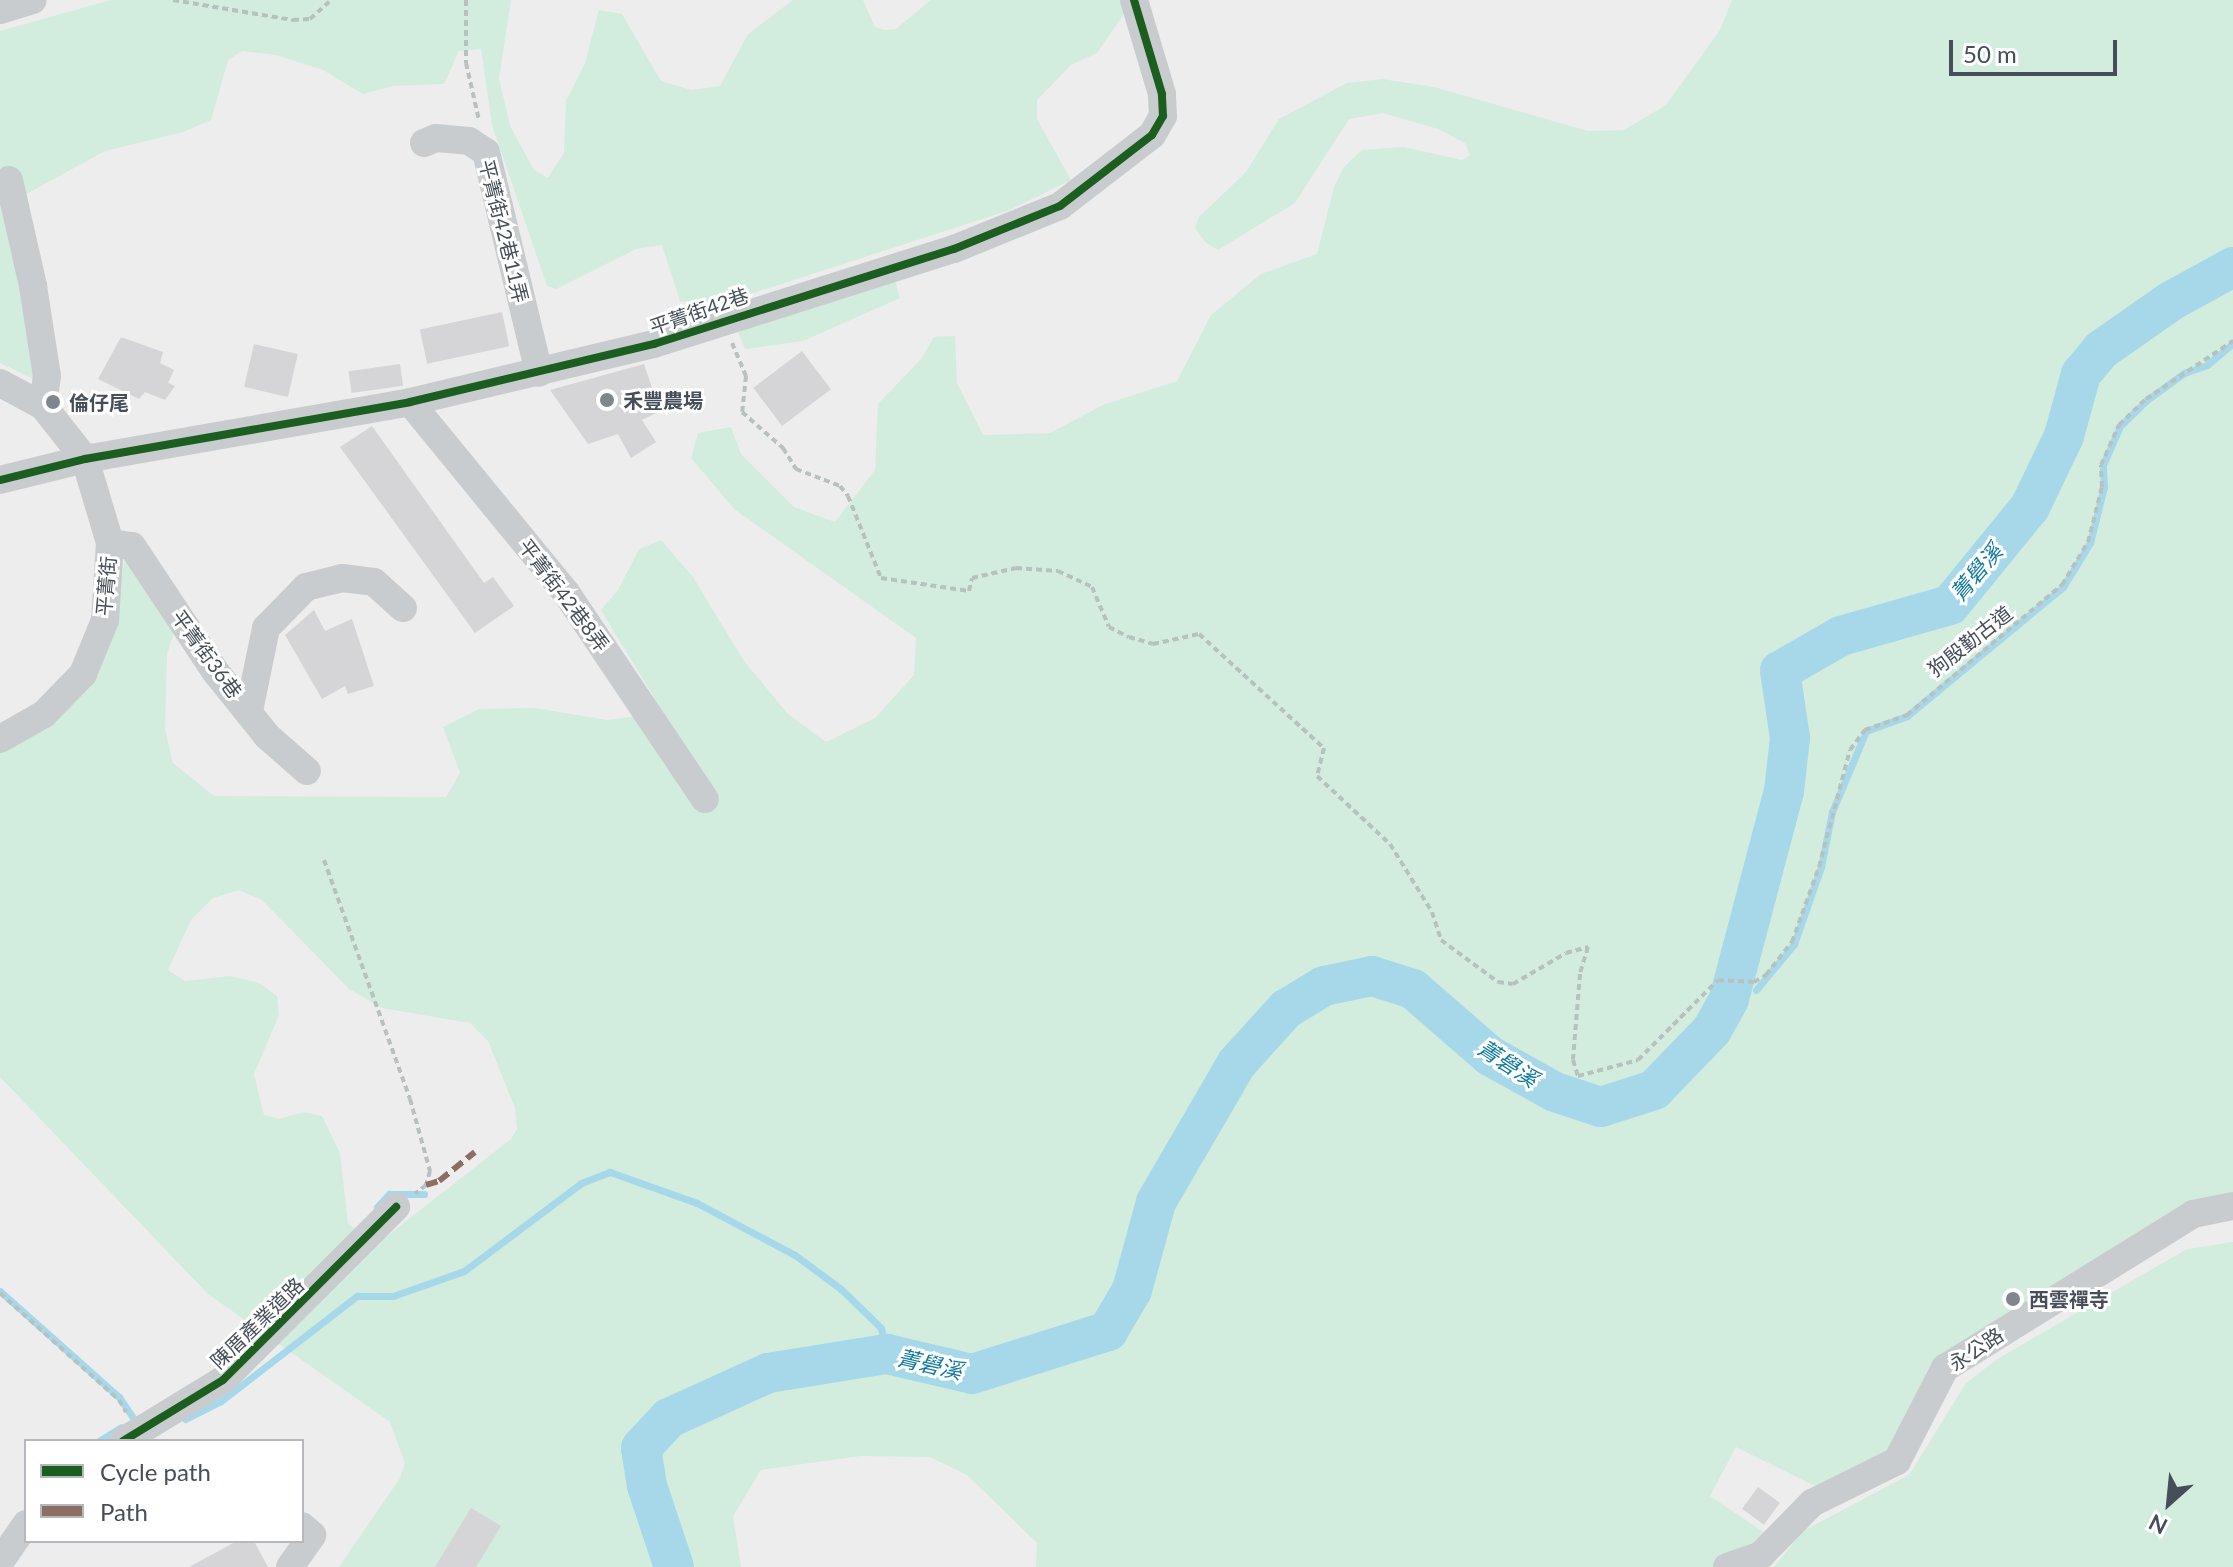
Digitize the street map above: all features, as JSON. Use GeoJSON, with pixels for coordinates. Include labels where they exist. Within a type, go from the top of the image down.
{"type":"FeatureCollection","features":[{"type":"Feature","properties":{"kind":"street"},"geometry":{"type":"LineString","coordinates":[[0,10],[32,0]]}},
{"type":"Feature","properties":{"kind":"street","name":"平菁街42巷"},"geometry":{"type":"LineString","coordinates":[[0,480],[85,459],[410,402],[654,344],[722,319],[954,249],[1060,206],[1103,177],[1152,135],[1163,116],[1162,94],[1134,0]]}},
{"type":"Feature","properties":{"kind":"street","name":"平菁街42巷11弄"},"geometry":{"type":"LineString","coordinates":[[424,143],[436,138],[469,141],[486,152],[539,373]]}},
{"type":"Feature","properties":{"kind":"street"},"geometry":{"type":"LineString","coordinates":[[9,180],[33,286],[47,376],[43,406]]}},
{"type":"Feature","properties":{"kind":"street","name":"平菁街"},"geometry":{"type":"LineString","coordinates":[[0,383],[43,406],[85,459],[110,543],[105,620],[83,674],[44,714],[0,739]]}},
{"type":"Feature","properties":{"kind":"street","name":"平菁街42巷8弄"},"geometry":{"type":"LineString","coordinates":[[410,402],[567,594],[705,799]]}},
{"type":"Feature","properties":{"kind":"street","name":"平菁街36巷"},"geometry":{"type":"LineString","coordinates":[[110,543],[132,546],[215,671],[267,736],[307,771]]}},
{"type":"Feature","properties":{"kind":"street"},"geometry":{"type":"LineString","coordinates":[[249,711],[266,628],[306,587],[342,578],[374,582],[403,608]]}},
{"type":"Feature","properties":{"kind":"street","name":"永公路"},"geometry":{"type":"LineString","coordinates":[[1727,1567],[1761,1555],[1812,1503],[1897,1461],[1945,1368],[2193,1214],[2233,1206]]}},
{"type":"Feature","properties":{"kind":"street","name":"陳厝產業道路"},"geometry":{"type":"LineString","coordinates":[[130,1436],[223,1380],[396,1207]]}},
{"type":"Feature","properties":{"kind":"street"},"geometry":{"type":"LineString","coordinates":[[0,1562],[24,1527]]}},
{"type":"Feature","properties":{"kind":"street"},"geometry":{"type":"LineString","coordinates":[[290,1567],[312,1535],[304,1528]]}},
{"type":"Feature","properties":{"kind":"path"},"geometry":{"type":"LineString","coordinates":[[173,0],[293,20],[310,19],[331,0]]}},
{"type":"Feature","properties":{"kind":"path"},"geometry":{"type":"LineString","coordinates":[[466,0],[466,63],[486,152]]}},
{"type":"Feature","properties":{"kind":"path"},"geometry":{"type":"LineString","coordinates":[[324,860],[410,1099],[430,1171],[426,1185]]}},
{"type":"Feature","properties":{"kind":"path"},"geometry":{"type":"LineString","coordinates":[[0,1293],[119,1400],[130,1436]]}},
{"type":"Feature","properties":{"kind":"green space"},"geometry":{"type":"Polygon","coordinates":[[[111,0],[511,0],[499,78],[510,126],[534,170],[548,178],[564,153],[566,101],[585,63],[599,10],[622,14],[661,81],[691,90],[720,86],[748,34],[793,0],[863,0],[875,27],[885,30],[896,29],[931,0],[1123,0],[1123,15],[1097,53],[1071,65],[1037,100],[1037,119],[1071,180],[1007,211],[747,295],[698,305],[680,301],[662,245],[636,249],[556,289],[547,286],[492,125],[481,49],[459,51],[444,84],[393,86],[363,94],[323,70],[276,55],[242,51],[228,60],[211,120],[183,132],[105,151],[21,197],[40,382],[0,363],[0,31],[111,0]]]}},
{"type":"Feature","properties":{"kind":"green space"},"geometry":{"type":"Polygon","coordinates":[[[1732,0],[2233,0],[2233,1196],[1998,1321],[1891,1453],[1821,1489],[1736,1447],[1710,1496],[1771,1537],[1719,1567],[1036,1567],[1037,1543],[967,1475],[930,1457],[860,1456],[761,1470],[733,1516],[741,1567],[339,1567],[400,1478],[405,1463],[390,1422],[208,1294],[0,1077],[0,751],[111,641],[125,556],[176,625],[167,655],[165,729],[173,763],[214,796],[446,797],[460,773],[443,727],[479,709],[535,708],[607,720],[637,716],[655,699],[601,610],[618,590],[639,549],[661,540],[693,577],[744,661],[788,714],[826,742],[875,718],[914,675],[916,638],[734,509],[691,458],[698,433],[731,427],[741,454],[794,507],[835,522],[875,470],[878,404],[921,359],[934,337],[955,336],[957,383],[983,435],[1050,433],[1103,405],[1177,381],[1211,315],[1261,274],[1317,254],[1334,187],[1344,167],[1362,150],[1404,147],[1462,160],[1470,155],[1465,143],[1438,129],[1383,113],[1349,119],[1295,203],[1218,250],[1205,242],[1195,228],[1199,217],[1246,172],[1279,119],[1347,83],[1382,79],[1434,87],[1588,131],[1624,130],[1666,105],[1720,30],[1732,0]],[[239,890],[213,898],[191,920],[168,970],[185,981],[230,976],[259,983],[277,996],[279,1015],[254,1074],[264,1115],[279,1119],[304,1112],[322,1116],[340,1153],[348,1224],[378,1243],[511,1139],[517,1129],[515,1108],[488,1041],[470,1023],[382,1008],[349,989],[262,900],[239,890]]]}},
{"type":"Feature","properties":{"kind":"green space"},"geometry":{"type":"Polygon","coordinates":[[[894,277],[900,298],[803,341],[745,349],[736,327],[894,277]]]}},
{"type":"Feature","properties":{"kind":"green space"},"geometry":{"type":"Polygon","coordinates":[[[2233,1242],[2233,1567],[1774,1567],[1803,1531],[1909,1475],[1966,1383],[1999,1358],[2187,1249],[2233,1242]]]}},
{"type":"Feature","properties":{"kind":"building"},"geometry":{"type":"Polygon","coordinates":[[[502,312],[509,346],[427,364],[420,329],[502,312]]]}},
{"type":"Feature","properties":{"kind":"building"},"geometry":{"type":"Polygon","coordinates":[[[121,337],[163,352],[160,363],[174,370],[168,383],[175,386],[165,400],[145,392],[139,399],[98,379],[121,337]]]}},
{"type":"Feature","properties":{"kind":"building"},"geometry":{"type":"Polygon","coordinates":[[[254,344],[298,354],[288,397],[244,387],[254,344]]]}},
{"type":"Feature","properties":{"kind":"building"},"geometry":{"type":"Polygon","coordinates":[[[802,351],[831,389],[782,426],[753,388],[802,351]]]}},
{"type":"Feature","properties":{"kind":"building"},"geometry":{"type":"Polygon","coordinates":[[[400,364],[403,386],[352,393],[349,371],[400,364]]]}},
{"type":"Feature","properties":{"kind":"building","name":"禾豐農場"},"geometry":{"type":"Polygon","coordinates":[[[644,364],[660,411],[642,420],[656,442],[631,458],[618,434],[588,444],[550,390],[644,364]]]}},
{"type":"Feature","properties":{"kind":"building"},"geometry":{"type":"Polygon","coordinates":[[[372,426],[484,583],[493,577],[514,606],[475,633],[340,447],[372,426]]]}},
{"type":"Feature","properties":{"kind":"building"},"geometry":{"type":"Polygon","coordinates":[[[314,610],[325,631],[352,619],[374,686],[348,694],[345,686],[322,699],[285,635],[314,610]]]}},
{"type":"Feature","properties":{"kind":"building"},"geometry":{"type":"Polygon","coordinates":[[[1758,1487],[1780,1503],[1764,1525],[1742,1509],[1758,1487]]]}},
{"type":"Feature","properties":{"kind":"building"},"geometry":{"type":"Polygon","coordinates":[[[471,1508],[501,1526],[476,1567],[435,1567],[471,1508]]]}},
{"type":"Feature","properties":{"kind":"building"},"geometry":{"type":"Polygon","coordinates":[[[233,1543],[255,1543],[268,1567],[189,1567],[233,1543]]]}},
{"type":"Feature","properties":{"kind":"waterway","name":"菁礐溪"},"geometry":{"type":"LineString","coordinates":[[674,1567],[647,1486],[641,1448],[669,1418],[768,1373],[887,1354],[972,1374],[1108,1331],[1132,1290],[1156,1202],[1237,1063],[1286,1009],[1324,986],[1372,976],[1413,989],[1490,1056],[1555,1092],[1601,1107],[1654,1090],[1712,1030],[1729,999],[1784,791],[1790,738],[1780,671],[1841,636],[1950,605],[2030,507],[2064,436],[2081,374],[2101,350],[2171,301],[2233,267]]}},
{"type":"Feature","properties":{"kind":"waterway"},"geometry":{"type":"LineString","coordinates":[[1756,990],[1794,944],[1821,867],[1832,812],[1866,731],[1907,716],[2063,587],[2090,543],[2104,487],[2103,465],[2120,426],[2147,400],[2184,373],[2207,365],[2233,343]]}},
{"type":"Feature","properties":{"kind":"waterway"},"geometry":{"type":"LineString","coordinates":[[1712,1030],[1742,1002]]}},
{"type":"Feature","properties":{"kind":"waterway"},"geometry":{"type":"LineString","coordinates":[[185,1419],[221,1401],[357,1296],[393,1296],[464,1271],[581,1183],[610,1172],[697,1203],[795,1255],[841,1289],[881,1328],[887,1354]]}},
{"type":"Feature","properties":{"kind":"waterway"},"geometry":{"type":"LineString","coordinates":[[377,1207],[389,1194],[424,1194]]}},
{"type":"Feature","properties":{"kind":"waterway"},"geometry":{"type":"LineString","coordinates":[[0,1291],[119,1397],[134,1419]]}},
{"type":"Feature","properties":{"kind":"waterway"},"geometry":{"type":"LineString","coordinates":[[102,1439],[121,1427]]}},
{"type":"Feature","properties":{"kind":"marked path"},"geometry":{"type":"LineString","coordinates":[[426,1185],[439,1181],[475,1152]]}},
{"type":"Feature","properties":{"kind":"cycle path"},"geometry":{"type":"LineString","coordinates":[[0,480],[85,459],[410,402],[654,344],[954,249],[1060,206],[1152,135],[1163,116],[1162,94],[1134,0]]}},
{"type":"Feature","properties":{"kind":"cycle path"},"geometry":{"type":"LineString","coordinates":[[126,1439],[223,1380],[396,1207]]}},
{"type":"Feature","properties":{"kind":"place","name":"禾豐農場"},"geometry":{"type":"Point","coordinates":[607,400]}},
{"type":"Feature","properties":{"kind":"place","name":"倫仔尾"},"geometry":{"type":"Point","coordinates":[53,402]}},
{"type":"Feature","properties":{"kind":"place","name":"西雲禪寺"},"geometry":{"type":"Point","coordinates":[2013,1299]}}]}
